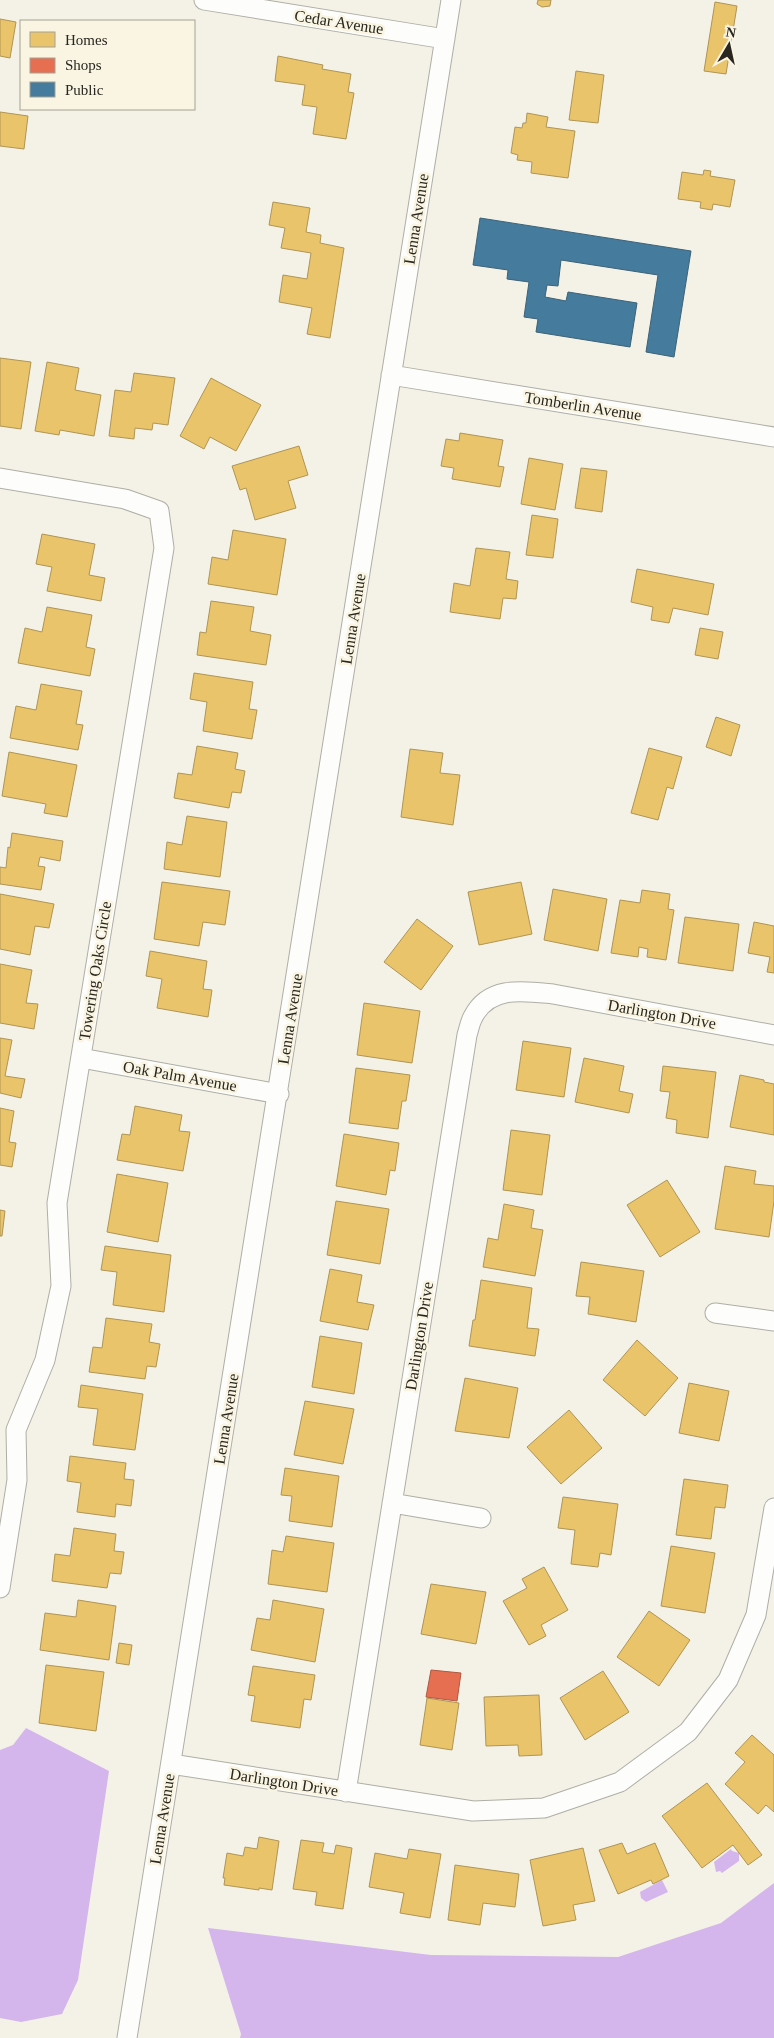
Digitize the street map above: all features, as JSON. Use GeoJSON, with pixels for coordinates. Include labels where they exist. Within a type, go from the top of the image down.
{"type":"FeatureCollection","features":[{"type":"Feature","properties":{"kind":"street","name":"Cedar Avenue"},"geometry":{"type":"LineString","coordinates":[[204,0],[445,40]]}},
{"type":"Feature","properties":{"kind":"street","name":"Lenna Avenue"},"geometry":{"type":"LineString","coordinates":[[127,2038],[279,1094],[451,0]]}},
{"type":"Feature","properties":{"kind":"street","name":"Tomberlin Avenue"},"geometry":{"type":"LineString","coordinates":[[391,375],[774,437]]}},
{"type":"Feature","properties":{"kind":"street","name":"Towering Oaks Circle"},"geometry":{"type":"LineString","coordinates":[[0,478],[124,499],[159,511],[164,548],[57,1203],[61,1286],[45,1360],[16,1430],[17,1480],[0,1588]]}},
{"type":"Feature","properties":{"kind":"street","name":"Darlington Drive"},"geometry":{"type":"LineString","coordinates":[[171,1764],[346,1792],[467,1035],[473,1016],[494,995],[508,992],[533,992],[774,1035]]}},
{"type":"Feature","properties":{"kind":"street","name":"Oak Palm Avenue"},"geometry":{"type":"LineString","coordinates":[[81,1058],[279,1094]]}},
{"type":"Feature","properties":{"kind":"street"},"geometry":{"type":"LineString","coordinates":[[715,1312],[774,1322]]}},
{"type":"Feature","properties":{"kind":"street"},"geometry":{"type":"LineString","coordinates":[[392,1504],[481,1518]]}},
{"type":"Feature","properties":{"kind":"street"},"geometry":{"type":"LineString","coordinates":[[346,1792],[474,1811],[544,1808],[620,1782],[688,1732],[728,1680],[756,1615],[774,1508]]}},
{"type":"Feature","properties":{"kind":"shaded area"},"geometry":{"type":"Polygon","coordinates":[[[26,1728],[109,1771],[78,1980],[62,2014],[21,2022],[0,2018],[0,1750],[13,1745],[26,1728]]]}},
{"type":"Feature","properties":{"kind":"shaded area"},"geometry":{"type":"Polygon","coordinates":[[[731,1849],[739,1853],[739,1861],[722,1873],[720,1871],[716,1872],[714,1862],[731,1849]]]}},
{"type":"Feature","properties":{"kind":"shaded area"},"geometry":{"type":"Polygon","coordinates":[[[662,1880],[668,1892],[646,1902],[641,1898],[640,1892],[662,1880]]]}},
{"type":"Feature","properties":{"kind":"shaded area"},"geometry":{"type":"Polygon","coordinates":[[[774,1883],[774,2038],[240,2038],[241,2034],[208,1928],[431,1955],[618,1957],[721,1923],[774,1883]]]}},
{"type":"Feature","properties":{"kind":"building: Homes"},"geometry":{"type":"Polygon","coordinates":[[[538,0],[551,0],[550,6],[542,7],[537,4],[538,0]]]}},
{"type":"Feature","properties":{"kind":"building: Homes"},"geometry":{"type":"Polygon","coordinates":[[[715,2],[737,6],[726,74],[704,71],[715,2]]]}},
{"type":"Feature","properties":{"kind":"building: Homes"},"geometry":{"type":"Polygon","coordinates":[[[0,19],[16,22],[10,58],[0,56],[0,19]]]}},
{"type":"Feature","properties":{"kind":"building: Homes"},"geometry":{"type":"Polygon","coordinates":[[[278,56],[323,65],[322,69],[351,74],[348,92],[354,93],[346,139],[313,134],[317,107],[302,105],[305,85],[275,81],[278,56]]]}},
{"type":"Feature","properties":{"kind":"building: Homes"},"geometry":{"type":"Polygon","coordinates":[[[576,71],[604,75],[598,123],[569,120],[576,71]]]}},
{"type":"Feature","properties":{"kind":"building: Homes"},"geometry":{"type":"Polygon","coordinates":[[[0,112],[28,116],[24,149],[0,146],[0,112]]]}},
{"type":"Feature","properties":{"kind":"building: Homes"},"geometry":{"type":"Polygon","coordinates":[[[527,113],[548,117],[546,127],[575,131],[568,178],[531,173],[532,162],[517,160],[518,155],[511,153],[515,127],[522,128],[523,123],[526,123],[527,113]]]}},
{"type":"Feature","properties":{"kind":"building: Homes"},"geometry":{"type":"Polygon","coordinates":[[[704,170],[711,171],[710,176],[735,180],[730,207],[713,204],[712,210],[700,208],[701,202],[678,199],[682,172],[703,175],[704,170]]]}},
{"type":"Feature","properties":{"kind":"building: Homes"},"geometry":{"type":"Polygon","coordinates":[[[273,202],[310,208],[306,232],[321,235],[320,243],[344,248],[330,338],[307,334],[312,308],[279,302],[283,275],[307,279],[311,253],[281,248],[285,228],[269,225],[273,202]]]}},
{"type":"Feature","properties":{"kind":"building: Homes"},"geometry":{"type":"Polygon","coordinates":[[[0,358],[31,362],[21,429],[0,426],[0,358]]]}},
{"type":"Feature","properties":{"kind":"building: Homes"},"geometry":{"type":"Polygon","coordinates":[[[47,362],[79,368],[75,390],[101,395],[94,436],[60,430],[59,435],[35,431],[47,362]]]}},
{"type":"Feature","properties":{"kind":"building: Homes"},"geometry":{"type":"Polygon","coordinates":[[[134,373],[175,378],[168,425],[153,423],[152,430],[135,428],[134,439],[109,436],[115,390],[131,392],[134,373]]]}},
{"type":"Feature","properties":{"kind":"building: Homes"},"geometry":{"type":"Polygon","coordinates":[[[211,378],[261,405],[236,451],[210,437],[204,449],[180,436],[211,378]]]}},
{"type":"Feature","properties":{"kind":"building: Homes"},"geometry":{"type":"Polygon","coordinates":[[[460,433],[503,440],[498,466],[504,467],[500,487],[452,479],[454,468],[441,466],[446,439],[459,441],[460,433]]]}},
{"type":"Feature","properties":{"kind":"building: Homes"},"geometry":{"type":"Polygon","coordinates":[[[299,446],[308,475],[288,481],[296,508],[255,520],[246,488],[240,490],[232,466],[299,446]]]}},
{"type":"Feature","properties":{"kind":"building: Homes"},"geometry":{"type":"Polygon","coordinates":[[[529,458],[563,464],[555,510],[521,504],[529,458]]]}},
{"type":"Feature","properties":{"kind":"building: Homes"},"geometry":{"type":"Polygon","coordinates":[[[581,468],[607,471],[602,512],[575,508],[581,468]]]}},
{"type":"Feature","properties":{"kind":"building: Homes"},"geometry":{"type":"Polygon","coordinates":[[[532,515],[558,519],[553,558],[526,555],[532,515]]]}},
{"type":"Feature","properties":{"kind":"building: Homes"},"geometry":{"type":"Polygon","coordinates":[[[233,530],[286,539],[277,595],[208,584],[212,557],[228,560],[233,530]]]}},
{"type":"Feature","properties":{"kind":"building: Homes"},"geometry":{"type":"Polygon","coordinates":[[[42,534],[95,544],[89,575],[105,578],[101,601],[47,591],[52,567],[36,564],[42,534]]]}},
{"type":"Feature","properties":{"kind":"building: Homes"},"geometry":{"type":"Polygon","coordinates":[[[476,548],[510,552],[506,579],[518,581],[516,599],[503,598],[500,619],[450,612],[454,583],[470,586],[476,548]]]}},
{"type":"Feature","properties":{"kind":"building: Homes"},"geometry":{"type":"Polygon","coordinates":[[[637,569],[714,584],[708,615],[673,608],[669,623],[651,620],[653,607],[631,602],[637,569]]]}},
{"type":"Feature","properties":{"kind":"building: Homes"},"geometry":{"type":"Polygon","coordinates":[[[211,601],[254,607],[250,631],[271,635],[266,665],[197,655],[200,632],[206,633],[211,601]]]}},
{"type":"Feature","properties":{"kind":"building: Homes"},"geometry":{"type":"Polygon","coordinates":[[[47,607],[92,615],[86,647],[95,649],[90,676],[18,663],[25,628],[42,632],[47,607]]]}},
{"type":"Feature","properties":{"kind":"building: Homes"},"geometry":{"type":"Polygon","coordinates":[[[700,628],[723,632],[718,659],[695,655],[700,628]]]}},
{"type":"Feature","properties":{"kind":"building: Homes"},"geometry":{"type":"Polygon","coordinates":[[[194,673],[253,682],[249,709],[257,710],[252,739],[203,731],[207,702],[190,699],[194,673]]]}},
{"type":"Feature","properties":{"kind":"building: Homes"},"geometry":{"type":"Polygon","coordinates":[[[41,684],[82,691],[76,724],[83,725],[78,750],[10,738],[16,706],[36,710],[41,684]]]}},
{"type":"Feature","properties":{"kind":"building: Homes"},"geometry":{"type":"Polygon","coordinates":[[[716,717],[740,725],[731,756],[706,747],[716,717]]]}},
{"type":"Feature","properties":{"kind":"building: Homes"},"geometry":{"type":"Polygon","coordinates":[[[197,746],[238,753],[235,769],[245,771],[241,793],[232,792],[229,808],[174,798],[178,773],[192,775],[197,746]]]}},
{"type":"Feature","properties":{"kind":"building: Homes"},"geometry":{"type":"Polygon","coordinates":[[[649,748],[682,757],[673,789],[667,787],[658,820],[631,813],[649,748]]]}},
{"type":"Feature","properties":{"kind":"building: Homes"},"geometry":{"type":"Polygon","coordinates":[[[410,749],[443,753],[440,773],[460,775],[453,825],[401,817],[410,749]]]}},
{"type":"Feature","properties":{"kind":"building: Homes"},"geometry":{"type":"Polygon","coordinates":[[[9,752],[77,765],[67,817],[44,813],[46,804],[2,796],[9,752]]]}},
{"type":"Feature","properties":{"kind":"building: Homes"},"geometry":{"type":"Polygon","coordinates":[[[187,816],[227,822],[220,877],[164,869],[167,842],[182,845],[187,816]]]}},
{"type":"Feature","properties":{"kind":"building: Homes"},"geometry":{"type":"Polygon","coordinates":[[[12,833],[63,841],[60,861],[40,857],[38,866],[45,867],[41,890],[0,884],[0,867],[6,868],[8,847],[10,848],[12,833]]]}},
{"type":"Feature","properties":{"kind":"building: Homes"},"geometry":{"type":"Polygon","coordinates":[[[162,882],[230,891],[225,925],[203,922],[199,946],[154,939],[162,882]]]}},
{"type":"Feature","properties":{"kind":"building: Homes"},"geometry":{"type":"Polygon","coordinates":[[[521,882],[532,934],[479,945],[468,892],[521,882]]]}},
{"type":"Feature","properties":{"kind":"building: Homes"},"geometry":{"type":"Polygon","coordinates":[[[553,889],[607,899],[598,951],[544,940],[553,889]]]}},
{"type":"Feature","properties":{"kind":"building: Homes"},"geometry":{"type":"Polygon","coordinates":[[[642,890],[670,894],[668,909],[674,910],[666,960],[647,957],[648,949],[639,947],[638,957],[611,953],[620,900],[640,903],[642,890]]]}},
{"type":"Feature","properties":{"kind":"building: Homes"},"geometry":{"type":"Polygon","coordinates":[[[0,894],[54,904],[49,928],[35,926],[30,955],[0,949],[0,894]]]}},
{"type":"Feature","properties":{"kind":"building: Homes"},"geometry":{"type":"Polygon","coordinates":[[[685,917],[739,924],[733,971],[678,963],[685,917]]]}},
{"type":"Feature","properties":{"kind":"building: Homes"},"geometry":{"type":"Polygon","coordinates":[[[417,919],[453,946],[421,990],[384,962],[417,919]]]}},
{"type":"Feature","properties":{"kind":"building: Homes"},"geometry":{"type":"Polygon","coordinates":[[[754,922],[774,926],[774,973],[767,972],[770,957],[748,953],[754,922]]]}},
{"type":"Feature","properties":{"kind":"building: Homes"},"geometry":{"type":"Polygon","coordinates":[[[150,951],[207,961],[203,989],[212,990],[208,1017],[157,1008],[162,979],[146,976],[150,951]]]}},
{"type":"Feature","properties":{"kind":"building: Homes"},"geometry":{"type":"Polygon","coordinates":[[[0,964],[32,970],[26,1003],[38,1004],[34,1029],[0,1023],[0,964]]]}},
{"type":"Feature","properties":{"kind":"building: Homes"},"geometry":{"type":"Polygon","coordinates":[[[364,1003],[420,1011],[412,1063],[357,1055],[364,1003]]]}},
{"type":"Feature","properties":{"kind":"building: Homes"},"geometry":{"type":"Polygon","coordinates":[[[0,1038],[12,1040],[5,1076],[25,1079],[21,1098],[0,1093],[0,1038]]]}},
{"type":"Feature","properties":{"kind":"building: Homes"},"geometry":{"type":"Polygon","coordinates":[[[523,1041],[571,1048],[564,1097],[516,1090],[523,1041]]]}},
{"type":"Feature","properties":{"kind":"building: Homes"},"geometry":{"type":"Polygon","coordinates":[[[584,1058],[624,1066],[619,1091],[633,1094],[629,1113],[575,1102],[584,1058]]]}},
{"type":"Feature","properties":{"kind":"building: Homes"},"geometry":{"type":"Polygon","coordinates":[[[663,1066],[716,1072],[708,1138],[676,1133],[677,1120],[666,1118],[670,1092],[660,1091],[663,1066]]]}},
{"type":"Feature","properties":{"kind":"building: Homes"},"geometry":{"type":"Polygon","coordinates":[[[356,1068],[410,1075],[406,1101],[402,1101],[398,1129],[349,1123],[356,1068]]]}},
{"type":"Feature","properties":{"kind":"building: Homes"},"geometry":{"type":"Polygon","coordinates":[[[740,1075],[774,1084],[774,1135],[730,1127],[740,1075]]]}},
{"type":"Feature","properties":{"kind":"building: Homes"},"geometry":{"type":"Polygon","coordinates":[[[135,1106],[182,1115],[179,1131],[190,1132],[183,1171],[117,1160],[122,1134],[130,1135],[135,1106]]]}},
{"type":"Feature","properties":{"kind":"building: Homes"},"geometry":{"type":"Polygon","coordinates":[[[0,1108],[14,1111],[9,1142],[16,1143],[12,1167],[0,1165],[0,1108]]]}},
{"type":"Feature","properties":{"kind":"building: Homes"},"geometry":{"type":"Polygon","coordinates":[[[511,1130],[550,1135],[542,1195],[503,1190],[511,1130]]]}},
{"type":"Feature","properties":{"kind":"building: Homes"},"geometry":{"type":"Polygon","coordinates":[[[344,1134],[399,1143],[395,1171],[390,1170],[386,1195],[336,1186],[344,1134]]]}},
{"type":"Feature","properties":{"kind":"building: Homes"},"geometry":{"type":"Polygon","coordinates":[[[725,1166],[756,1171],[754,1184],[774,1186],[769,1237],[715,1229],[725,1166]]]}},
{"type":"Feature","properties":{"kind":"building: Homes"},"geometry":{"type":"Polygon","coordinates":[[[117,1174],[168,1183],[158,1242],[107,1232],[117,1174]]]}},
{"type":"Feature","properties":{"kind":"building: Homes"},"geometry":{"type":"Polygon","coordinates":[[[667,1180],[700,1232],[660,1257],[627,1205],[667,1180]]]}},
{"type":"Feature","properties":{"kind":"building: Homes"},"geometry":{"type":"Polygon","coordinates":[[[336,1201],[389,1209],[380,1264],[327,1255],[336,1201]]]}},
{"type":"Feature","properties":{"kind":"building: Homes"},"geometry":{"type":"Polygon","coordinates":[[[504,1204],[534,1210],[531,1228],[543,1230],[535,1276],[483,1267],[488,1238],[498,1240],[504,1204]]]}},
{"type":"Feature","properties":{"kind":"building: Homes"},"geometry":{"type":"Polygon","coordinates":[[[0,1210],[5,1211],[2,1236],[0,1236],[0,1210]]]}},
{"type":"Feature","properties":{"kind":"building: Homes"},"geometry":{"type":"Polygon","coordinates":[[[105,1246],[171,1255],[164,1312],[113,1305],[117,1272],[101,1270],[105,1246]]]}},
{"type":"Feature","properties":{"kind":"building: Homes"},"geometry":{"type":"Polygon","coordinates":[[[581,1262],[644,1271],[636,1322],[588,1314],[590,1297],[576,1296],[581,1262]]]}},
{"type":"Feature","properties":{"kind":"building: Homes"},"geometry":{"type":"Polygon","coordinates":[[[330,1269],[362,1275],[357,1302],[374,1305],[368,1330],[320,1321],[330,1269]]]}},
{"type":"Feature","properties":{"kind":"building: Homes"},"geometry":{"type":"Polygon","coordinates":[[[481,1280],[532,1288],[527,1328],[539,1329],[535,1356],[469,1346],[481,1280]]]}},
{"type":"Feature","properties":{"kind":"building: Homes"},"geometry":{"type":"Polygon","coordinates":[[[106,1318],[152,1324],[149,1342],[160,1344],[156,1367],[147,1366],[145,1379],[89,1372],[93,1347],[102,1348],[106,1318]]]}},
{"type":"Feature","properties":{"kind":"building: Homes"},"geometry":{"type":"Polygon","coordinates":[[[320,1336],[362,1343],[354,1394],[312,1387],[320,1336]]]}},
{"type":"Feature","properties":{"kind":"building: Homes"},"geometry":{"type":"Polygon","coordinates":[[[637,1340],[678,1378],[645,1416],[603,1380],[637,1340]]]}},
{"type":"Feature","properties":{"kind":"building: Homes"},"geometry":{"type":"Polygon","coordinates":[[[465,1378],[518,1388],[509,1438],[455,1431],[465,1378]]]}},
{"type":"Feature","properties":{"kind":"building: Homes"},"geometry":{"type":"Polygon","coordinates":[[[689,1383],[729,1391],[719,1441],[679,1433],[689,1383]]]}},
{"type":"Feature","properties":{"kind":"building: Homes"},"geometry":{"type":"Polygon","coordinates":[[[81,1385],[143,1394],[135,1450],[93,1445],[98,1409],[78,1407],[81,1385]]]}},
{"type":"Feature","properties":{"kind":"building: Homes"},"geometry":{"type":"Polygon","coordinates":[[[305,1401],[354,1409],[343,1464],[294,1455],[305,1401]]]}},
{"type":"Feature","properties":{"kind":"building: Homes"},"geometry":{"type":"Polygon","coordinates":[[[569,1410],[602,1448],[561,1484],[527,1447],[569,1410]]]}},
{"type":"Feature","properties":{"kind":"building: Homes"},"geometry":{"type":"Polygon","coordinates":[[[70,1456],[126,1463],[124,1479],[134,1480],[131,1506],[116,1504],[115,1517],[77,1512],[81,1483],[67,1481],[70,1456]]]}},
{"type":"Feature","properties":{"kind":"building: Homes"},"geometry":{"type":"Polygon","coordinates":[[[285,1468],[339,1476],[332,1527],[289,1521],[292,1496],[281,1495],[285,1468]]]}},
{"type":"Feature","properties":{"kind":"building: Homes"},"geometry":{"type":"Polygon","coordinates":[[[684,1479],[728,1485],[725,1508],[715,1507],[711,1539],[676,1535],[684,1479]]]}},
{"type":"Feature","properties":{"kind":"building: Homes"},"geometry":{"type":"Polygon","coordinates":[[[563,1497],[618,1504],[611,1555],[600,1553],[598,1567],[571,1564],[575,1530],[558,1528],[563,1497]]]}},
{"type":"Feature","properties":{"kind":"building: Homes"},"geometry":{"type":"Polygon","coordinates":[[[74,1528],[116,1534],[114,1551],[124,1552],[121,1574],[110,1573],[107,1588],[52,1581],[55,1554],[70,1556],[74,1528]]]}},
{"type":"Feature","properties":{"kind":"building: Homes"},"geometry":{"type":"Polygon","coordinates":[[[286,1536],[334,1543],[327,1592],[268,1584],[272,1550],[283,1552],[286,1536]]]}},
{"type":"Feature","properties":{"kind":"building: Homes"},"geometry":{"type":"Polygon","coordinates":[[[671,1546],[715,1553],[705,1613],[661,1606],[671,1546]]]}},
{"type":"Feature","properties":{"kind":"building: Homes"},"geometry":{"type":"Polygon","coordinates":[[[544,1567],[568,1610],[541,1625],[546,1636],[529,1645],[503,1601],[527,1588],[522,1579],[544,1567]]]}},
{"type":"Feature","properties":{"kind":"building: Homes"},"geometry":{"type":"Polygon","coordinates":[[[431,1584],[486,1592],[476,1644],[421,1634],[431,1584]]]}},
{"type":"Feature","properties":{"kind":"building: Homes"},"geometry":{"type":"Polygon","coordinates":[[[78,1600],[116,1606],[109,1660],[40,1650],[45,1613],[76,1617],[78,1600]]]}},
{"type":"Feature","properties":{"kind":"building: Homes"},"geometry":{"type":"Polygon","coordinates":[[[273,1600],[324,1609],[315,1662],[251,1650],[257,1618],[270,1620],[273,1600]]]}},
{"type":"Feature","properties":{"kind":"building: Homes"},"geometry":{"type":"Polygon","coordinates":[[[649,1611],[690,1640],[659,1686],[617,1657],[649,1611]]]}},
{"type":"Feature","properties":{"kind":"building: Homes"},"geometry":{"type":"Polygon","coordinates":[[[119,1643],[132,1645],[129,1665],[116,1663],[119,1643]]]}},
{"type":"Feature","properties":{"kind":"building: Homes"},"geometry":{"type":"Polygon","coordinates":[[[46,1665],[104,1672],[96,1731],[39,1723],[46,1665]]]}},
{"type":"Feature","properties":{"kind":"building: Homes"},"geometry":{"type":"Polygon","coordinates":[[[253,1666],[315,1675],[311,1700],[304,1699],[300,1728],[251,1721],[255,1696],[248,1695],[253,1666]]]}},
{"type":"Feature","properties":{"kind":"building: Homes"},"geometry":{"type":"Polygon","coordinates":[[[603,1671],[629,1712],[585,1740],[560,1698],[603,1671]]]}},
{"type":"Feature","properties":{"kind":"building: Homes"},"geometry":{"type":"Polygon","coordinates":[[[539,1695],[542,1755],[519,1756],[518,1745],[486,1746],[484,1697],[539,1695]]]}},
{"type":"Feature","properties":{"kind":"building: Homes"},"geometry":{"type":"Polygon","coordinates":[[[427,1698],[459,1703],[452,1750],[420,1745],[427,1698]]]}},
{"type":"Feature","properties":{"kind":"building: Homes"},"geometry":{"type":"Polygon","coordinates":[[[752,1735],[774,1755],[774,1812],[766,1805],[758,1814],[725,1784],[745,1762],[735,1753],[752,1735]]]}},
{"type":"Feature","properties":{"kind":"building: Homes"},"geometry":{"type":"Polygon","coordinates":[[[707,1783],[762,1855],[748,1865],[733,1845],[702,1868],[662,1816],[707,1783]]]}},
{"type":"Feature","properties":{"kind":"building: Homes"},"geometry":{"type":"Polygon","coordinates":[[[259,1837],[279,1841],[272,1890],[224,1885],[225,1878],[223,1878],[227,1853],[243,1856],[245,1847],[257,1849],[259,1837]]]}},
{"type":"Feature","properties":{"kind":"building: Homes"},"geometry":{"type":"Polygon","coordinates":[[[301,1840],[324,1843],[322,1852],[334,1854],[336,1845],[352,1848],[343,1909],[315,1905],[317,1892],[293,1889],[301,1840]]]}},
{"type":"Feature","properties":{"kind":"building: Homes"},"geometry":{"type":"Polygon","coordinates":[[[622,1843],[627,1854],[655,1843],[669,1876],[653,1884],[651,1880],[618,1894],[599,1850],[622,1843]]]}},
{"type":"Feature","properties":{"kind":"building: Homes"},"geometry":{"type":"Polygon","coordinates":[[[583,1848],[595,1901],[573,1905],[576,1920],[543,1926],[530,1860],[583,1848]]]}},
{"type":"Feature","properties":{"kind":"building: Homes"},"geometry":{"type":"Polygon","coordinates":[[[409,1849],[441,1854],[430,1918],[400,1913],[404,1893],[369,1887],[375,1853],[407,1859],[409,1849]]]}},
{"type":"Feature","properties":{"kind":"building: Homes"},"geometry":{"type":"Polygon","coordinates":[[[455,1865],[519,1874],[515,1907],[483,1903],[480,1925],[448,1920],[455,1865]]]}},
{"type":"Feature","properties":{"kind":"building: Shops"},"geometry":{"type":"Polygon","coordinates":[[[431,1670],[461,1673],[457,1701],[426,1697],[431,1670]]]}},
{"type":"Feature","properties":{"kind":"building: Public"},"geometry":{"type":"Polygon","coordinates":[[[480,218],[691,251],[674,357],[646,352],[658,275],[561,260],[558,286],[547,285],[545,297],[566,301],[568,292],[637,303],[630,347],[536,332],[538,319],[524,317],[529,282],[507,279],[508,270],[473,265],[480,218]]]}}]}
